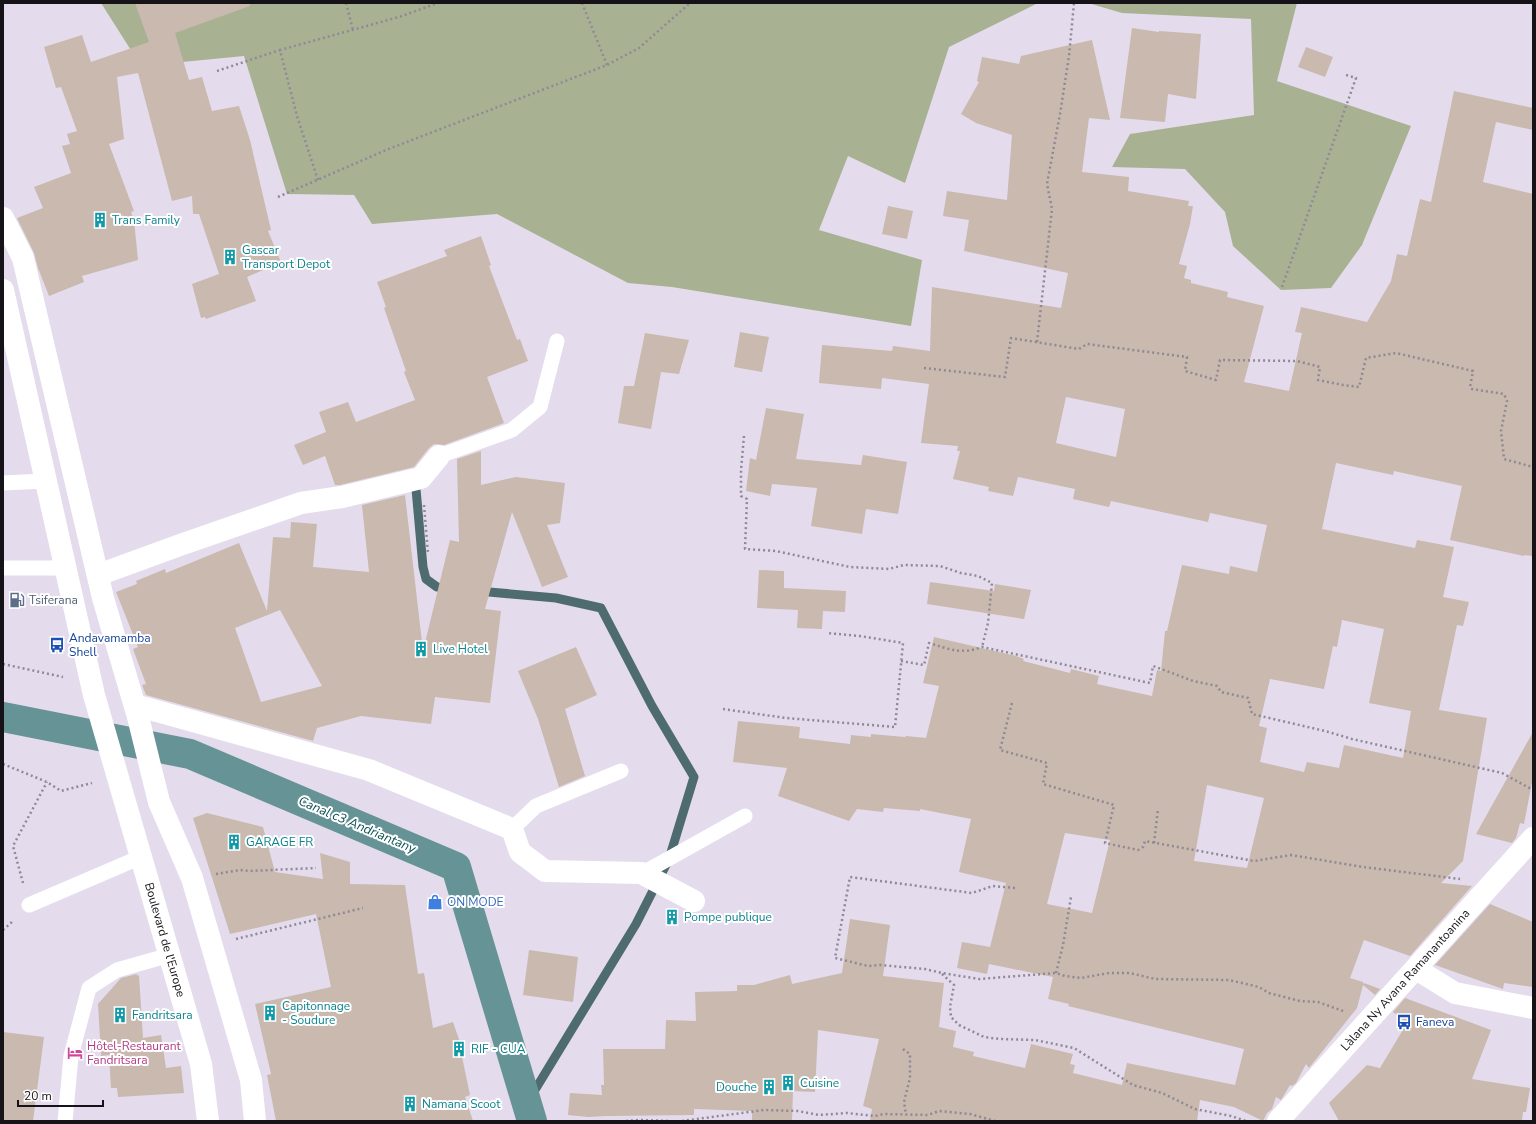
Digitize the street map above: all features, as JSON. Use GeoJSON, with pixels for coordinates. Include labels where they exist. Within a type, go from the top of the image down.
{"type":"FeatureCollection","features":[{"type":"Feature","properties":{"kind":"street"},"geometry":{"type":"LineString","coordinates":[[3,218],[23,258],[103,598],[136,711],[159,802],[192,878],[212,944],[251,1080],[255,1121]]}},
{"type":"Feature","properties":{"kind":"street","name":"Boulevard de l'Europe"},"geometry":{"type":"LineString","coordinates":[[3,290],[92,689],[201,1064],[208,1121]]}},
{"type":"Feature","properties":{"kind":"street"},"geometry":{"type":"LineString","coordinates":[[98,575],[180,544],[301,503],[342,497],[421,478],[439,456]]}},
{"type":"Feature","properties":{"kind":"street"},"geometry":{"type":"LineString","coordinates":[[136,711],[369,770],[512,829],[520,852],[545,871],[647,873],[685,896]]}},
{"type":"Feature","properties":{"kind":"street","name":"Làlana Ny Avana Ramanantoanina"},"geometry":{"type":"LineString","coordinates":[[1278,1121],[1533,838]]}},
{"type":"Feature","properties":{"kind":"street"},"geometry":{"type":"LineString","coordinates":[[1416,969],[1455,993],[1533,1008]]}},
{"type":"Feature","properties":{"kind":"lane"},"geometry":{"type":"LineString","coordinates":[[439,456],[512,430],[540,408],[557,341]]}},
{"type":"Feature","properties":{"kind":"lane"},"geometry":{"type":"LineString","coordinates":[[3,483],[45,481]]}},
{"type":"Feature","properties":{"kind":"lane"},"geometry":{"type":"LineString","coordinates":[[3,568],[65,568]]}},
{"type":"Feature","properties":{"kind":"lane"},"geometry":{"type":"LineString","coordinates":[[512,829],[536,806],[621,771]]}},
{"type":"Feature","properties":{"kind":"lane"},"geometry":{"type":"LineString","coordinates":[[647,873],[745,816]]}},
{"type":"Feature","properties":{"kind":"lane"},"geometry":{"type":"LineString","coordinates":[[29,905],[141,857]]}},
{"type":"Feature","properties":{"kind":"lane"},"geometry":{"type":"LineString","coordinates":[[65,1121],[71,1056],[89,988],[117,970],[170,955]]}},
{"type":"Feature","properties":{"kind":"path"},"geometry":{"type":"LineString","coordinates":[[346,3],[353,30]]}},
{"type":"Feature","properties":{"kind":"path"},"geometry":{"type":"LineString","coordinates":[[217,71],[280,50],[353,30],[438,3]]}},
{"type":"Feature","properties":{"kind":"path"},"geometry":{"type":"LineString","coordinates":[[582,3],[607,65]]}},
{"type":"Feature","properties":{"kind":"path"},"geometry":{"type":"LineString","coordinates":[[278,196],[386,150],[607,65],[640,48],[690,3]]}},
{"type":"Feature","properties":{"kind":"path"},"geometry":{"type":"LineString","coordinates":[[1037,342],[1052,209],[1047,184],[1069,56],[1074,3]]}},
{"type":"Feature","properties":{"kind":"path"},"geometry":{"type":"LineString","coordinates":[[280,50],[297,116],[318,180]]}},
{"type":"Feature","properties":{"kind":"path"},"geometry":{"type":"LineString","coordinates":[[1282,287],[1356,78],[1346,75]]}},
{"type":"Feature","properties":{"kind":"path"},"geometry":{"type":"LineString","coordinates":[[924,368],[1005,377],[1011,338],[1079,349],[1087,344],[1187,356],[1185,371],[1216,380],[1220,360],[1297,361],[1320,367],[1318,380],[1359,387],[1366,358],[1396,353],[1473,371],[1470,386],[1472,389],[1504,394],[1507,401],[1501,431],[1504,459],[1533,466]]}},
{"type":"Feature","properties":{"kind":"path"},"geometry":{"type":"LineString","coordinates":[[744,436],[740,496],[748,499],[745,549],[776,551],[850,567],[888,569],[904,565],[940,566],[978,576],[992,583],[988,624],[982,647]]}},
{"type":"Feature","properties":{"kind":"path"},"geometry":{"type":"LineString","coordinates":[[421,478],[428,554]]}},
{"type":"Feature","properties":{"kind":"path"},"geometry":{"type":"LineString","coordinates":[[723,709],[786,718],[895,728],[902,643],[860,636],[827,633]]}},
{"type":"Feature","properties":{"kind":"path"},"geometry":{"type":"LineString","coordinates":[[901,660],[924,665],[929,643],[958,652],[972,651],[982,647],[1150,683],[1153,666],[1193,681],[1216,686],[1221,692],[1248,698],[1252,714],[1352,739],[1502,773],[1533,790]]}},
{"type":"Feature","properties":{"kind":"path"},"geometry":{"type":"LineString","coordinates":[[3,664],[92,689]]}},
{"type":"Feature","properties":{"kind":"path"},"geometry":{"type":"LineString","coordinates":[[1012,703],[1000,750],[1047,763],[1043,784],[1114,805],[1105,843],[1138,850],[1143,847],[1145,841],[1254,861],[1291,855],[1363,867],[1494,882]]}},
{"type":"Feature","properties":{"kind":"path"},"geometry":{"type":"LineString","coordinates":[[3,764],[47,782],[61,791],[116,768]]}},
{"type":"Feature","properties":{"kind":"path"},"geometry":{"type":"LineString","coordinates":[[3,930],[29,905],[13,846],[47,782]]}},
{"type":"Feature","properties":{"kind":"path"},"geometry":{"type":"LineString","coordinates":[[1154,843],[1158,808]]}},
{"type":"Feature","properties":{"kind":"path"},"geometry":{"type":"LineString","coordinates":[[192,878],[240,870],[249,871],[316,868]]}},
{"type":"Feature","properties":{"kind":"path"},"geometry":{"type":"LineString","coordinates":[[1016,888],[993,886],[972,893],[850,877],[835,958],[868,966],[880,965],[925,969],[979,979],[1056,973],[1081,978],[1108,973],[1130,973],[1155,979],[1229,980],[1258,986],[1269,994],[1300,1001],[1318,1002],[1370,1020]]}},
{"type":"Feature","properties":{"kind":"path"},"geometry":{"type":"LineString","coordinates":[[1056,973],[1063,945],[1071,897]]}},
{"type":"Feature","properties":{"kind":"path"},"geometry":{"type":"LineString","coordinates":[[212,944],[363,908]]}},
{"type":"Feature","properties":{"kind":"path"},"geometry":{"type":"LineString","coordinates":[[942,973],[954,985],[950,1007],[951,1017],[959,1025],[984,1037],[1035,1040],[1074,1048],[1133,1085],[1162,1093],[1195,1109],[1231,1116],[1246,1121]]}},
{"type":"Feature","properties":{"kind":"path"},"geometry":{"type":"LineString","coordinates":[[903,1049],[910,1054],[910,1078],[904,1102],[906,1115]]}},
{"type":"Feature","properties":{"kind":"path"},"geometry":{"type":"LineString","coordinates":[[682,1121],[764,1110],[798,1111],[819,1115],[847,1113],[875,1116],[884,1114],[906,1115],[939,1112],[970,1114],[995,1121]]}},
{"type":"Feature","properties":{"kind":"path"},"geometry":{"type":"LineString","coordinates":[[626,1121],[671,1121]]}},
{"type":"Feature","properties":{"kind":"green space"},"geometry":{"type":"Polygon","coordinates":[[[101,3],[1038,3],[949,47],[905,183],[848,156],[819,230],[922,260],[911,326],[672,287],[628,283],[497,214],[372,224],[354,195],[287,194],[244,56],[141,66],[101,3]]]}},
{"type":"Feature","properties":{"kind":"green space"},"geometry":{"type":"Polygon","coordinates":[[[1088,3],[1297,3],[1277,81],[1411,126],[1362,245],[1331,288],[1281,290],[1233,246],[1225,212],[1185,169],[1112,167],[1130,134],[1254,115],[1251,19],[1122,13],[1088,3]]]}},
{"type":"Feature","properties":{"kind":"building"},"geometry":{"type":"Polygon","coordinates":[[[135,3],[250,3],[250,6],[175,33],[189,80],[202,77],[212,111],[239,106],[250,140],[271,230],[268,231],[281,262],[247,277],[256,301],[206,319],[205,317],[201,318],[192,284],[219,274],[199,214],[193,214],[192,196],[172,201],[138,73],[117,77],[124,139],[109,144],[134,211],[131,212],[134,220],[138,260],[82,276],[84,282],[49,296],[34,253],[17,218],[43,208],[34,187],[71,173],[62,146],[70,144],[67,134],[77,131],[61,87],[56,88],[44,47],[82,35],[91,62],[149,42],[135,3]]]}},
{"type":"Feature","properties":{"kind":"building"},"geometry":{"type":"Polygon","coordinates":[[[1132,28],[1159,32],[1201,34],[1196,99],[1168,94],[1165,122],[1120,118],[1132,28]]]}},
{"type":"Feature","properties":{"kind":"building"},"geometry":{"type":"Polygon","coordinates":[[[1092,40],[1110,120],[1089,118],[1082,172],[1129,177],[1128,191],[1189,201],[1188,206],[1193,206],[1190,224],[1179,264],[1187,266],[1184,278],[1191,280],[1191,283],[1228,292],[1227,297],[1264,306],[1244,382],[1289,391],[1302,333],[1295,332],[1301,307],[1367,322],[1391,281],[1397,254],[1407,256],[1420,199],[1431,202],[1454,91],[1533,108],[1533,130],[1496,122],[1483,182],[1533,194],[1533,556],[1524,556],[1450,540],[1462,486],[1394,471],[1393,475],[1336,463],[1322,529],[1415,548],[1417,540],[1454,547],[1443,597],[1469,602],[1463,626],[1457,625],[1439,710],[1487,718],[1463,861],[1441,883],[1472,886],[1410,956],[1364,940],[1350,978],[1380,989],[1375,995],[1363,985],[1357,1008],[1309,1068],[1306,1064],[1296,1083],[1292,1086],[1290,1085],[1281,1100],[1276,1097],[1272,1109],[1267,1113],[1263,1121],[1234,1107],[1200,1100],[1197,1121],[870,1121],[872,1109],[863,1106],[879,1039],[818,1030],[815,1092],[793,1091],[792,1121],[752,1121],[752,1111],[694,1109],[694,1115],[588,1117],[568,1115],[570,1093],[602,1095],[601,1085],[604,1085],[603,1049],[665,1049],[666,1020],[696,1021],[695,992],[737,991],[737,985],[754,985],[790,975],[792,984],[842,973],[850,919],[890,925],[883,976],[944,983],[939,1027],[956,1031],[953,1047],[974,1052],[973,1056],[1025,1068],[1031,1044],[1073,1054],[1070,1064],[1075,1065],[1073,1073],[1122,1085],[1127,1063],[1235,1085],[1244,1049],[1068,1006],[1069,1004],[1048,999],[1053,977],[989,964],[987,974],[957,968],[962,942],[990,947],[1006,883],[959,872],[971,819],[920,809],[920,811],[884,808],[883,812],[857,809],[849,821],[778,796],[787,768],[733,762],[738,721],[800,727],[799,738],[850,744],[851,735],[871,737],[871,734],[926,738],[939,686],[923,683],[934,637],[1016,656],[1024,659],[1023,661],[1070,673],[1071,669],[1099,676],[1097,684],[1152,696],[1157,670],[1161,671],[1165,631],[1167,631],[1182,565],[1229,574],[1230,566],[1257,572],[1267,525],[1210,513],[1208,522],[1111,501],[1109,507],[1073,499],[1075,489],[1018,477],[1013,496],[988,491],[989,487],[953,479],[960,451],[957,451],[958,446],[921,443],[929,384],[882,378],[881,389],[819,383],[822,345],[892,351],[893,346],[930,351],[932,287],[1061,308],[1068,273],[964,251],[969,220],[943,216],[947,191],[1007,200],[1012,135],[976,123],[961,114],[979,82],[977,81],[982,57],[1019,64],[1021,56],[1092,40]],[[1066,397],[1056,443],[1116,457],[1125,409],[1066,397]],[[1342,620],[1337,647],[1333,646],[1324,689],[1270,679],[1259,726],[1267,728],[1260,762],[1304,772],[1307,762],[1339,768],[1344,745],[1403,758],[1411,711],[1369,703],[1384,629],[1342,620]],[[1207,785],[1194,861],[1247,868],[1264,798],[1207,785]],[[1065,833],[1047,904],[1092,913],[1110,840],[1065,833]]]}},
{"type":"Feature","properties":{"kind":"building"},"geometry":{"type":"Polygon","coordinates":[[[1306,47],[1333,57],[1325,77],[1298,67],[1306,47]]]}},
{"type":"Feature","properties":{"kind":"building"},"geometry":{"type":"Polygon","coordinates":[[[888,206],[913,211],[907,239],[882,234],[888,206]]]}},
{"type":"Feature","properties":{"kind":"building"},"geometry":{"type":"Polygon","coordinates":[[[481,236],[491,265],[489,266],[517,340],[520,339],[528,361],[487,377],[504,423],[444,445],[434,444],[414,467],[340,485],[335,485],[325,456],[303,465],[294,445],[326,432],[319,412],[348,402],[356,422],[415,400],[404,372],[406,371],[384,308],[386,307],[377,282],[447,256],[444,250],[481,236]]]}},
{"type":"Feature","properties":{"kind":"building"},"geometry":{"type":"Polygon","coordinates":[[[740,332],[769,337],[762,372],[734,367],[740,332]]]}},
{"type":"Feature","properties":{"kind":"building"},"geometry":{"type":"Polygon","coordinates":[[[645,333],[689,340],[679,374],[661,372],[651,429],[618,423],[624,386],[634,386],[645,333]]]}},
{"type":"Feature","properties":{"kind":"building"},"geometry":{"type":"Polygon","coordinates":[[[766,408],[804,414],[796,459],[861,465],[863,455],[907,462],[898,514],[866,509],[862,534],[811,526],[817,488],[772,484],[770,496],[746,491],[750,458],[756,460],[766,408]]]}},
{"type":"Feature","properties":{"kind":"building"},"geometry":{"type":"Polygon","coordinates":[[[481,451],[481,485],[516,477],[565,483],[560,523],[547,525],[568,577],[542,587],[512,512],[485,609],[501,611],[490,703],[435,697],[431,724],[361,716],[317,728],[313,741],[146,695],[142,685],[146,684],[133,649],[138,647],[116,592],[137,584],[136,581],[165,569],[166,573],[239,543],[267,611],[273,537],[290,538],[291,522],[317,524],[313,567],[369,572],[362,505],[405,495],[423,651],[450,540],[459,542],[457,459],[481,451]],[[280,610],[235,628],[261,702],[322,686],[280,610]]]}},
{"type":"Feature","properties":{"kind":"building"},"geometry":{"type":"Polygon","coordinates":[[[759,570],[784,571],[784,588],[846,591],[845,612],[823,611],[822,629],[797,628],[798,610],[757,608],[759,570]]]}},
{"type":"Feature","properties":{"kind":"building"},"geometry":{"type":"Polygon","coordinates":[[[930,582],[994,591],[995,584],[1031,590],[1024,619],[927,604],[930,582]]]}},
{"type":"Feature","properties":{"kind":"building","name":"Live Hotel"},"geometry":{"type":"Polygon","coordinates":[[[576,647],[597,695],[565,709],[585,776],[559,787],[538,719],[518,671],[576,647]]]}},
{"type":"Feature","properties":{"kind":"building"},"geometry":{"type":"Polygon","coordinates":[[[1533,732],[1533,777],[1524,824],[1520,823],[1516,838],[1512,843],[1476,834],[1533,732]]]}},
{"type":"Feature","properties":{"kind":"building"},"geometry":{"type":"Polygon","coordinates":[[[207,813],[263,827],[275,872],[323,879],[320,853],[350,862],[350,884],[405,885],[418,974],[424,973],[433,1028],[453,1022],[463,1051],[461,1052],[470,1095],[465,1097],[473,1121],[276,1121],[267,1075],[271,1074],[255,1004],[331,987],[316,914],[230,934],[193,818],[207,813]]]}},
{"type":"Feature","properties":{"kind":"building"},"geometry":{"type":"Polygon","coordinates":[[[1490,904],[1533,922],[1533,987],[1504,983],[1503,989],[1435,965],[1490,904]]]}},
{"type":"Feature","properties":{"kind":"building"},"geometry":{"type":"Polygon","coordinates":[[[529,950],[578,957],[573,1002],[523,995],[529,950]]]}},
{"type":"Feature","properties":{"kind":"building"},"geometry":{"type":"Polygon","coordinates":[[[137,974],[137,976],[139,975],[143,1038],[161,1035],[166,1068],[181,1066],[184,1093],[118,1097],[117,1088],[111,1088],[109,1055],[101,1056],[98,1004],[121,978],[137,974]]]}},
{"type":"Feature","properties":{"kind":"building"},"geometry":{"type":"Polygon","coordinates":[[[1405,998],[1491,1030],[1472,1079],[1530,1088],[1526,1112],[1523,1112],[1522,1121],[1339,1121],[1329,1103],[1367,1065],[1380,1068],[1407,1023],[1393,1012],[1405,998]]]}},
{"type":"Feature","properties":{"kind":"building"},"geometry":{"type":"Polygon","coordinates":[[[3,1032],[44,1037],[33,1121],[3,1121],[3,1032]]]}},
{"type":"Feature","properties":{"kind":"waterway"},"geometry":{"type":"LineString","coordinates":[[416,489],[423,567],[426,579],[437,587],[451,588]]}},
{"type":"Feature","properties":{"kind":"waterway"},"geometry":{"type":"LineString","coordinates":[[478,591],[556,598],[601,608],[652,706],[694,777],[669,859],[636,924],[527,1103]]}},
{"type":"Feature","properties":{"kind":"waterway","name":"Canal c3 Andriantany"},"geometry":{"type":"LineString","coordinates":[[3,717],[190,754],[456,867],[532,1121]]}},
{"type":"Feature","properties":{"kind":"place","name":"Trans Family"},"geometry":{"type":"Point","coordinates":[100,220]}},
{"type":"Feature","properties":{"kind":"place","name":"Gascar Transport Depot"},"geometry":{"type":"Point","coordinates":[230,257]}},
{"type":"Feature","properties":{"kind":"place","name":"Tsiferana"},"geometry":{"type":"Point","coordinates":[17,600]}},
{"type":"Feature","properties":{"kind":"place","name":"Andavamamba Shell"},"geometry":{"type":"Point","coordinates":[57,645]}},
{"type":"Feature","properties":{"kind":"place","name":"Live Hotel"},"geometry":{"type":"Point","coordinates":[421,649]}},
{"type":"Feature","properties":{"kind":"place","name":"GARAGE FR"},"geometry":{"type":"Point","coordinates":[234,842]}},
{"type":"Feature","properties":{"kind":"place","name":"ON MODE"},"geometry":{"type":"Point","coordinates":[435,902]}},
{"type":"Feature","properties":{"kind":"place","name":"Pompe publique"},"geometry":{"type":"Point","coordinates":[672,917]}},
{"type":"Feature","properties":{"kind":"place","name":"Capitonnage - Soudure"},"geometry":{"type":"Point","coordinates":[270,1013]}},
{"type":"Feature","properties":{"kind":"place","name":"Fandritsara"},"geometry":{"type":"Point","coordinates":[120,1015]}},
{"type":"Feature","properties":{"kind":"place","name":"Faneva"},"geometry":{"type":"Point","coordinates":[1404,1022]}},
{"type":"Feature","properties":{"kind":"place","name":"RIF - CUA"},"geometry":{"type":"Point","coordinates":[459,1049]}},
{"type":"Feature","properties":{"kind":"place","name":"Hôtel-Restaurant Fandritsara"},"geometry":{"type":"Point","coordinates":[75,1053]}},
{"type":"Feature","properties":{"kind":"place","name":"Cuisine"},"geometry":{"type":"Point","coordinates":[788,1083]}},
{"type":"Feature","properties":{"kind":"place","name":"Douche"},"geometry":{"type":"Point","coordinates":[769,1087]}},
{"type":"Feature","properties":{"kind":"place","name":"Namana Scoot"},"geometry":{"type":"Point","coordinates":[410,1104]}}]}
